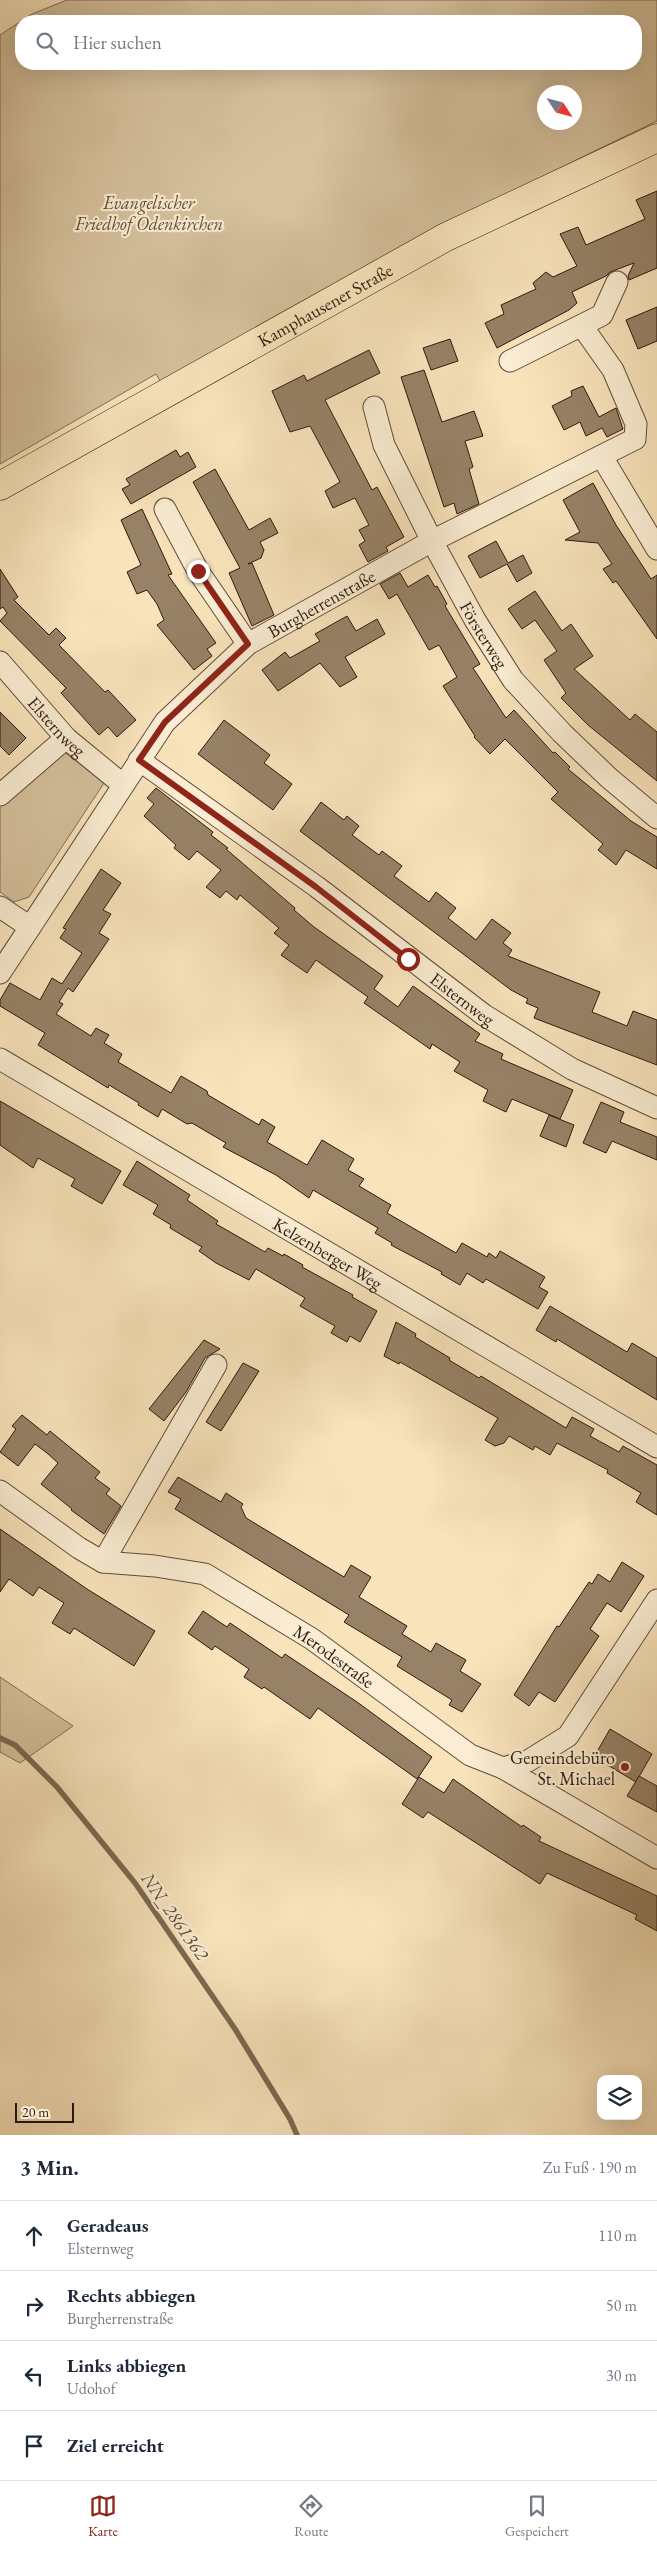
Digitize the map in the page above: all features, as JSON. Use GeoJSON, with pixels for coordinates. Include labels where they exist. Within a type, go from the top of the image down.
{"type":"FeatureCollection","features":[{"type":"Feature","properties":{"kind":"main road","name":"Kamphausener Straße"},"geometry":{"type":"LineString","coordinates":[[0,486],[446,237],[657,138]]}},
{"type":"Feature","properties":{"kind":"street"},"geometry":{"type":"LineString","coordinates":[[510,361],[602,315],[617,282]]}},
{"type":"Feature","properties":{"kind":"street","name":"Burgherrenstraße"},"geometry":{"type":"LineString","coordinates":[[0,973],[122,784],[165,722],[248,644],[432,541],[635,440],[636,424],[613,370],[582,326]]}},
{"type":"Feature","properties":{"kind":"street","name":"Försterweg"},"geometry":{"type":"LineString","coordinates":[[374,407],[384,446],[432,541],[475,620],[514,680],[562,733],[609,778],[657,818]]}},
{"type":"Feature","properties":{"kind":"street"},"geometry":{"type":"LineString","coordinates":[[602,457],[657,550]]}},
{"type":"Feature","properties":{"kind":"street"},"geometry":{"type":"LineString","coordinates":[[165,510],[198,571],[248,644]]}},
{"type":"Feature","properties":{"kind":"street","name":"Elsternweg"},"geometry":{"type":"LineString","coordinates":[[0,662],[66,738],[122,784]]}},
{"type":"Feature","properties":{"kind":"street"},"geometry":{"type":"LineString","coordinates":[[0,795],[66,738]]}},
{"type":"Feature","properties":{"kind":"street","name":"Elsternweg"},"geometry":{"type":"LineString","coordinates":[[139,760],[316,887],[484,1015],[572,1069],[657,1108]]}},
{"type":"Feature","properties":{"kind":"street"},"geometry":{"type":"LineString","coordinates":[[0,907],[30,927]]}},
{"type":"Feature","properties":{"kind":"street","name":"Kelzenberger Weg"},"geometry":{"type":"LineString","coordinates":[[0,1060],[657,1447]]}},
{"type":"Feature","properties":{"kind":"street"},"geometry":{"type":"LineString","coordinates":[[103,1562],[216,1365]]}},
{"type":"Feature","properties":{"kind":"street","name":"Merodestraße"},"geometry":{"type":"LineString","coordinates":[[0,1491],[79,1548],[103,1562],[155,1566],[205,1574],[312,1639],[470,1755],[503,1768],[657,1858]]}},
{"type":"Feature","properties":{"kind":"street"},"geometry":{"type":"LineString","coordinates":[[503,1768],[528,1761],[568,1736],[657,1600]]}},
{"type":"Feature","properties":{"kind":"green space","name":"Evangelischer Friedhof Odenkirchen"},"geometry":{"type":"Polygon","coordinates":[[[67,0],[657,0],[657,121],[531,182],[406,246],[160,381],[156,374],[0,464],[0,35],[15,25],[15,70],[642,70],[642,15],[30,15],[67,0]]]}},
{"type":"Feature","properties":{"kind":"green space"},"geometry":{"type":"Polygon","coordinates":[[[63,751],[104,783],[29,897],[14,902],[0,892],[0,805],[63,751]]]}},
{"type":"Feature","properties":{"kind":"green space"},"geometry":{"type":"Polygon","coordinates":[[[0,1677],[73,1726],[20,1763],[0,1752],[0,1677]]]}},
{"type":"Feature","properties":{"kind":"building"},"geometry":{"type":"Polygon","coordinates":[[[657,191],[657,268],[629,280],[628,276],[634,263],[610,272],[606,276],[572,292],[577,303],[569,310],[497,348],[485,323],[504,314],[501,305],[536,289],[533,283],[546,272],[553,277],[577,266],[560,234],[578,227],[586,245],[645,219],[636,200],[657,191]]]}},
{"type":"Feature","properties":{"kind":"building"},"geometry":{"type":"Polygon","coordinates":[[[657,307],[657,341],[638,349],[626,320],[657,307]]]}},
{"type":"Feature","properties":{"kind":"building"},"geometry":{"type":"Polygon","coordinates":[[[450,339],[458,361],[431,370],[423,348],[450,339]]]}},
{"type":"Feature","properties":{"kind":"building"},"geometry":{"type":"Polygon","coordinates":[[[369,350],[380,373],[325,400],[372,490],[377,487],[404,537],[386,547],[388,551],[368,562],[359,545],[365,541],[359,530],[369,525],[355,498],[333,508],[325,491],[340,482],[310,426],[290,432],[272,391],[304,375],[307,381],[369,350]]]}},
{"type":"Feature","properties":{"kind":"building"},"geometry":{"type":"Polygon","coordinates":[[[424,370],[442,422],[474,411],[483,436],[465,441],[473,467],[469,469],[479,504],[457,514],[454,503],[444,507],[401,377],[424,370]]]}},
{"type":"Feature","properties":{"kind":"building"},"geometry":{"type":"Polygon","coordinates":[[[583,386],[599,417],[616,408],[623,429],[607,437],[602,428],[586,436],[580,422],[564,430],[552,406],[572,396],[571,391],[583,386]]]}},
{"type":"Feature","properties":{"kind":"building"},"geometry":{"type":"Polygon","coordinates":[[[176,450],[180,457],[188,452],[196,467],[131,504],[122,489],[130,485],[126,479],[176,450]]]}},
{"type":"Feature","properties":{"kind":"building"},"geometry":{"type":"Polygon","coordinates":[[[215,469],[249,530],[270,518],[278,533],[260,542],[264,550],[261,558],[248,564],[252,563],[274,615],[252,626],[229,573],[240,568],[193,482],[215,469]]]}},
{"type":"Feature","properties":{"kind":"building"},"geometry":{"type":"Polygon","coordinates":[[[593,483],[616,525],[651,579],[657,575],[657,639],[616,581],[613,583],[603,569],[612,564],[598,543],[565,540],[580,532],[563,500],[593,483]]]}},
{"type":"Feature","properties":{"kind":"building"},"geometry":{"type":"Polygon","coordinates":[[[142,509],[172,574],[168,575],[216,643],[207,649],[212,656],[194,670],[157,625],[164,620],[157,604],[147,590],[137,594],[127,572],[141,565],[121,520],[142,509]]]}},
{"type":"Feature","properties":{"kind":"building"},"geometry":{"type":"Polygon","coordinates":[[[496,541],[508,563],[523,555],[532,573],[517,582],[507,564],[480,578],[468,556],[496,541]]]}},
{"type":"Feature","properties":{"kind":"building"},"geometry":{"type":"Polygon","coordinates":[[[0,569],[18,597],[14,600],[49,635],[56,628],[66,638],[59,645],[105,692],[108,690],[136,720],[117,737],[108,727],[99,735],[61,693],[66,688],[0,621],[7,613],[3,607],[0,609],[0,569]]]}},
{"type":"Feature","properties":{"kind":"building"},"geometry":{"type":"Polygon","coordinates":[[[400,573],[408,587],[428,575],[435,587],[437,586],[447,604],[445,606],[480,664],[473,668],[506,718],[514,710],[553,753],[555,752],[570,767],[568,769],[631,821],[657,837],[657,869],[626,850],[616,865],[598,850],[603,844],[551,799],[558,792],[505,739],[490,754],[474,737],[443,686],[457,677],[439,645],[429,650],[397,594],[389,599],[380,584],[400,573]]]}},
{"type":"Feature","properties":{"kind":"building"},"geometry":{"type":"Polygon","coordinates":[[[535,591],[562,631],[571,624],[593,656],[574,669],[630,720],[635,714],[657,732],[657,781],[588,725],[561,698],[566,693],[544,660],[557,651],[535,620],[522,629],[508,609],[535,591]]]}},
{"type":"Feature","properties":{"kind":"building"},"geometry":{"type":"Polygon","coordinates":[[[347,616],[356,631],[377,619],[385,634],[345,657],[357,677],[340,687],[320,663],[278,691],[262,670],[285,652],[290,658],[320,641],[315,634],[347,616]]]}},
{"type":"Feature","properties":{"kind":"building"},"geometry":{"type":"Polygon","coordinates":[[[0,712],[26,738],[9,755],[0,746],[0,712]]]}},
{"type":"Feature","properties":{"kind":"building"},"geometry":{"type":"Polygon","coordinates":[[[224,720],[270,755],[264,763],[292,784],[273,810],[198,754],[224,720]]]}},
{"type":"Feature","properties":{"kind":"building"},"geometry":{"type":"Polygon","coordinates":[[[156,788],[213,832],[211,835],[228,848],[226,849],[295,908],[294,910],[314,927],[383,976],[374,989],[398,1007],[413,986],[480,1034],[475,1041],[503,1054],[501,1059],[573,1090],[560,1119],[512,1099],[506,1112],[483,1101],[488,1090],[454,1071],[460,1062],[432,1044],[430,1049],[364,1003],[368,997],[316,960],[307,973],[281,955],[289,945],[274,933],[279,928],[240,895],[237,900],[226,891],[220,898],[206,887],[221,870],[197,851],[189,860],[174,848],[176,845],[144,816],[154,804],[147,798],[156,788]]]}},
{"type":"Feature","properties":{"kind":"building"},"geometry":{"type":"Polygon","coordinates":[[[321,802],[344,820],[347,816],[359,826],[352,835],[379,855],[382,851],[402,866],[394,876],[429,902],[436,892],[456,908],[448,918],[476,940],[492,919],[511,933],[503,943],[512,950],[508,956],[600,992],[592,1012],[627,1026],[633,1011],[657,1020],[657,1065],[534,1018],[538,1008],[526,1003],[528,999],[511,990],[300,831],[321,802]]]}},
{"type":"Feature","properties":{"kind":"building"},"geometry":{"type":"Polygon","coordinates":[[[101,869],[121,883],[103,910],[111,914],[99,933],[109,939],[73,992],[68,988],[59,1002],[63,1004],[56,1014],[91,1036],[96,1028],[109,1035],[104,1043],[122,1054],[118,1062],[171,1093],[181,1076],[207,1091],[208,1095],[259,1125],[262,1119],[275,1127],[267,1142],[307,1165],[322,1140],[354,1159],[348,1170],[364,1179],[359,1186],[391,1205],[387,1213],[456,1253],[462,1243],[487,1257],[489,1253],[496,1258],[500,1251],[545,1277],[539,1287],[548,1292],[538,1309],[486,1279],[483,1283],[467,1273],[460,1285],[441,1274],[442,1272],[391,1245],[392,1243],[375,1233],[378,1228],[313,1190],[309,1198],[276,1175],[223,1147],[226,1143],[192,1123],[187,1124],[162,1109],[158,1117],[109,1085],[108,1088],[38,1045],[45,1033],[0,1006],[0,1000],[10,983],[40,1000],[52,978],[62,984],[82,953],[60,938],[66,929],[63,928],[101,869]]]}},
{"type":"Feature","properties":{"kind":"building"},"geometry":{"type":"Polygon","coordinates":[[[0,1101],[121,1171],[102,1204],[71,1186],[75,1179],[38,1158],[33,1168],[0,1145],[0,1101]]]}},
{"type":"Feature","properties":{"kind":"building"},"geometry":{"type":"Polygon","coordinates":[[[601,1102],[624,1112],[620,1122],[657,1137],[657,1160],[612,1141],[606,1153],[583,1143],[601,1102]]]}},
{"type":"Feature","properties":{"kind":"building"},"geometry":{"type":"Polygon","coordinates":[[[549,1115],[574,1125],[566,1147],[540,1136],[549,1115]]]}},
{"type":"Feature","properties":{"kind":"building"},"geometry":{"type":"Polygon","coordinates":[[[137,1161],[190,1195],[187,1200],[218,1221],[216,1224],[265,1252],[268,1248],[283,1256],[284,1254],[303,1265],[302,1267],[353,1295],[352,1297],[377,1311],[360,1342],[350,1336],[347,1342],[331,1333],[335,1326],[300,1306],[305,1298],[256,1269],[249,1280],[216,1263],[199,1251],[202,1247],[170,1228],[171,1225],[153,1214],[158,1205],[123,1185],[137,1161]]]}},
{"type":"Feature","properties":{"kind":"building"},"geometry":{"type":"Polygon","coordinates":[[[550,1306],[627,1352],[632,1343],[657,1358],[657,1400],[557,1339],[556,1342],[536,1330],[550,1306]]]}},
{"type":"Feature","properties":{"kind":"building"},"geometry":{"type":"Polygon","coordinates":[[[396,1322],[416,1334],[415,1337],[450,1358],[449,1360],[479,1378],[481,1376],[566,1428],[572,1417],[594,1429],[590,1436],[619,1452],[623,1446],[657,1465],[657,1515],[636,1502],[641,1493],[607,1473],[608,1470],[557,1443],[550,1455],[535,1446],[533,1450],[509,1436],[504,1443],[495,1446],[485,1440],[498,1418],[400,1362],[399,1364],[384,1356],[396,1322]]]}},
{"type":"Feature","properties":{"kind":"building"},"geometry":{"type":"Polygon","coordinates":[[[204,1340],[220,1349],[205,1358],[186,1392],[164,1421],[149,1409],[204,1340]]]}},
{"type":"Feature","properties":{"kind":"building"},"geometry":{"type":"Polygon","coordinates":[[[243,1363],[259,1371],[221,1431],[206,1422],[243,1363]]]}},
{"type":"Feature","properties":{"kind":"building"},"geometry":{"type":"Polygon","coordinates":[[[22,1415],[47,1435],[50,1431],[100,1472],[95,1478],[110,1489],[106,1494],[121,1506],[104,1534],[71,1510],[41,1484],[58,1463],[47,1453],[35,1444],[18,1466],[0,1452],[16,1429],[12,1426],[22,1415]]]}},
{"type":"Feature","properties":{"kind":"building"},"geometry":{"type":"Polygon","coordinates":[[[178,1477],[221,1502],[226,1493],[243,1504],[241,1507],[246,1518],[344,1577],[351,1565],[371,1577],[359,1597],[407,1626],[402,1634],[431,1652],[436,1643],[466,1660],[460,1671],[481,1684],[462,1712],[449,1705],[452,1700],[397,1666],[402,1657],[344,1622],[349,1615],[175,1509],[181,1499],[168,1492],[178,1477]]]}},
{"type":"Feature","properties":{"kind":"building"},"geometry":{"type":"Polygon","coordinates":[[[0,1529],[87,1589],[155,1631],[134,1666],[74,1628],[70,1634],[52,1623],[64,1603],[39,1587],[33,1596],[9,1579],[0,1592],[0,1529]]]}},
{"type":"Feature","properties":{"kind":"building"},"geometry":{"type":"Polygon","coordinates":[[[622,1562],[644,1576],[621,1612],[607,1603],[590,1629],[599,1636],[555,1702],[539,1692],[529,1706],[514,1695],[557,1626],[559,1627],[589,1582],[592,1584],[598,1574],[610,1582],[622,1562]]]}},
{"type":"Feature","properties":{"kind":"building"},"geometry":{"type":"Polygon","coordinates":[[[203,1611],[227,1627],[230,1623],[282,1658],[285,1654],[357,1702],[432,1757],[417,1779],[318,1708],[310,1719],[264,1687],[262,1689],[244,1677],[249,1669],[215,1646],[212,1650],[188,1633],[203,1611]]]}},
{"type":"Feature","properties":{"kind":"building"},"geometry":{"type":"Polygon","coordinates":[[[610,1729],[652,1754],[636,1782],[594,1757],[610,1729]]]}},
{"type":"Feature","properties":{"kind":"building"},"geometry":{"type":"Polygon","coordinates":[[[639,1776],[657,1786],[657,1812],[627,1796],[639,1776]]]}},
{"type":"Feature","properties":{"kind":"building"},"geometry":{"type":"Polygon","coordinates":[[[419,1777],[444,1793],[453,1779],[522,1827],[523,1825],[541,1837],[539,1841],[657,1896],[657,1931],[635,1919],[637,1915],[547,1873],[540,1884],[428,1812],[423,1818],[402,1804],[419,1777]]]}},
{"type":"Feature","properties":{"kind":"waterway","name":"NN_2861362"},"geometry":{"type":"LineString","coordinates":[[0,1738],[15,1745],[57,1787],[135,1883],[235,2029],[290,2119],[297,2135]]}},
{"type":"Feature","properties":{"kind":"place","name":"Gemeindebüro St. Michael"},"geometry":{"type":"Point","coordinates":[625,1767]}},
{"type":"Feature","properties":{"kind":"route"},"geometry":{"type":"LineString","coordinates":[[198,571],[248,644],[196,690],[165,722],[139,760],[316,887],[408,959]]}}]}
